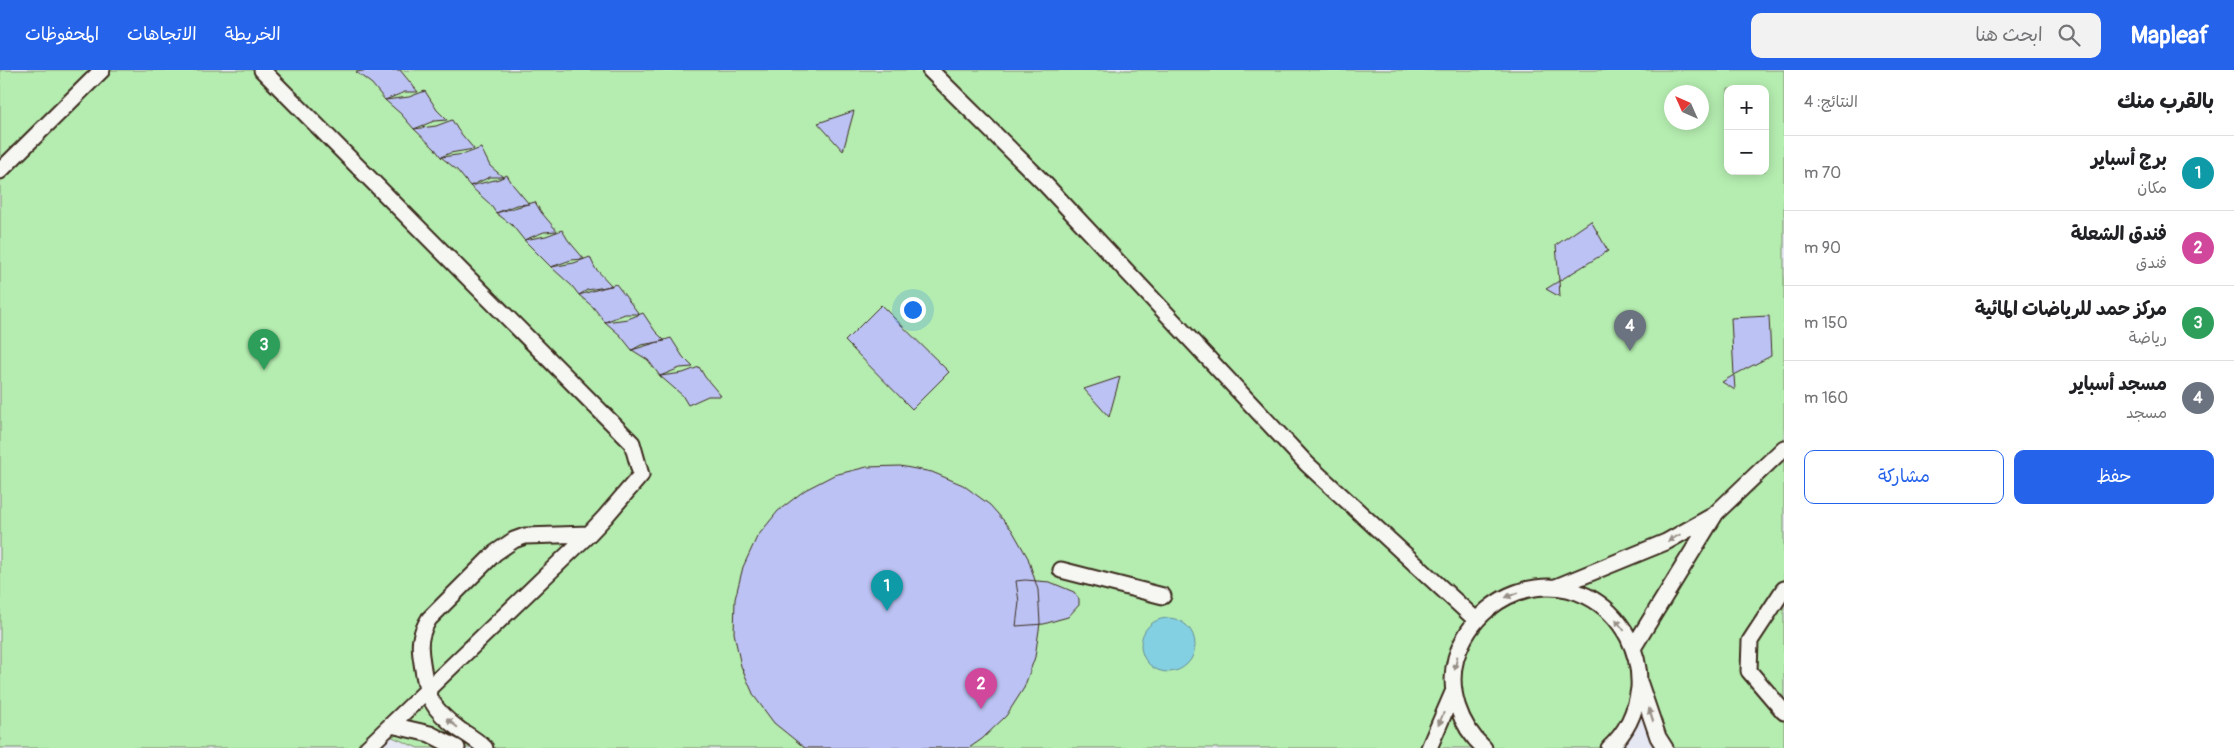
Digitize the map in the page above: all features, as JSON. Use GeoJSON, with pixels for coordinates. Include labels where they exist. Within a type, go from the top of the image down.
{"type":"FeatureCollection","features":[{"type":"Feature","properties":{"kind":"lane"},"geometry":{"type":"LineString","coordinates":[[0,171],[102,70]]}},
{"type":"Feature","properties":{"kind":"lane"},"geometry":{"type":"LineString","coordinates":[[262,70],[632,443],[641,475],[589,534],[367,748]]}},
{"type":"Feature","properties":{"kind":"lane"},"geometry":{"type":"LineString","coordinates":[[930,70],[1045,184],[1307,464],[1476,620]]}},
{"type":"Feature","properties":{"kind":"lane"},"geometry":{"type":"LineString","coordinates":[[1556,587],[1666,542],[1716,513],[1784,448]]}},
{"type":"Feature","properties":{"kind":"lane"},"geometry":{"type":"LineString","coordinates":[[1634,648],[1716,513]]}},
{"type":"Feature","properties":{"kind":"lane"},"geometry":{"type":"LineString","coordinates":[[485,748],[445,718],[436,709],[426,691],[419,646],[423,629],[429,619],[494,553],[514,540],[525,536],[589,534]]}},
{"type":"Feature","properties":{"kind":"lane"},"geometry":{"type":"LineString","coordinates":[[1061,570],[1163,596]]}},
{"type":"Feature","properties":{"kind":"lane"},"geometry":{"type":"LineString","coordinates":[[1484,748],[1473,738],[1460,715],[1454,690],[1454,665],[1462,641],[1476,620],[1492,604],[1512,594],[1534,588],[1556,587],[1581,594],[1603,606],[1621,625],[1634,648],[1638,664],[1639,681],[1637,700],[1631,718],[1622,734],[1609,748]]}},
{"type":"Feature","properties":{"kind":"lane"},"geometry":{"type":"LineString","coordinates":[[1784,589],[1750,641],[1749,671],[1784,712]]}},
{"type":"Feature","properties":{"kind":"lane"},"geometry":{"type":"LineString","coordinates":[[1639,681],[1658,737],[1665,748]]}},
{"type":"Feature","properties":{"kind":"lane"},"geometry":{"type":"LineString","coordinates":[[1429,748],[1454,690]]}},
{"type":"Feature","properties":{"kind":"lane"},"geometry":{"type":"LineString","coordinates":[[391,725],[430,734],[457,748]]}},
{"type":"Feature","properties":{"kind":"green space"},"geometry":{"type":"Polygon","coordinates":[[[0,70],[1784,70],[1784,748],[1665,748],[1640,683],[1609,748],[418,748],[383,733],[367,748],[0,748],[0,70]]]}},
{"type":"Feature","properties":{"kind":"water"},"geometry":{"type":"Polygon","coordinates":[[[1163,618],[1173,618],[1183,622],[1191,630],[1195,645],[1191,660],[1183,668],[1173,672],[1163,672],[1153,668],[1145,660],[1141,650],[1141,640],[1145,630],[1153,622],[1163,618]]]}},
{"type":"Feature","properties":{"kind":"building"},"geometry":{"type":"Polygon","coordinates":[[[400,70],[418,92],[405,92],[385,100],[372,84],[356,72],[400,70]]]}},
{"type":"Feature","properties":{"kind":"building"},"geometry":{"type":"Polygon","coordinates":[[[425,91],[437,110],[447,120],[434,121],[414,129],[385,100],[409,97],[425,91]]]}},
{"type":"Feature","properties":{"kind":"building"},"geometry":{"type":"Polygon","coordinates":[[[854,111],[843,151],[818,123],[854,111]]]}},
{"type":"Feature","properties":{"kind":"building"},"geometry":{"type":"Polygon","coordinates":[[[452,120],[474,149],[450,153],[441,157],[414,129],[436,126],[452,120]]]}},
{"type":"Feature","properties":{"kind":"building"},"geometry":{"type":"Polygon","coordinates":[[[481,148],[490,166],[503,177],[490,177],[470,186],[457,170],[441,157],[465,154],[481,148]]]}},
{"type":"Feature","properties":{"kind":"building"},"geometry":{"type":"Polygon","coordinates":[[[507,175],[529,204],[516,205],[496,213],[490,204],[470,186],[499,179],[507,175]]]}},
{"type":"Feature","properties":{"kind":"building"},"geometry":{"type":"Polygon","coordinates":[[[535,202],[557,231],[544,232],[524,240],[512,225],[496,213],[535,202]]]}},
{"type":"Feature","properties":{"kind":"building"},"geometry":{"type":"Polygon","coordinates":[[[1591,221],[1608,251],[1559,281],[1556,245],[1591,221]]]}},
{"type":"Feature","properties":{"kind":"building"},"geometry":{"type":"Polygon","coordinates":[[[562,230],[584,259],[571,260],[551,267],[524,240],[546,236],[562,230]]]}},
{"type":"Feature","properties":{"kind":"building"},"geometry":{"type":"Polygon","coordinates":[[[590,257],[595,268],[612,286],[587,290],[579,295],[551,267],[574,263],[590,257]]]}},
{"type":"Feature","properties":{"kind":"building"},"geometry":{"type":"Polygon","coordinates":[[[1559,281],[1560,297],[1546,289],[1559,281]]]}},
{"type":"Feature","properties":{"kind":"building"},"geometry":{"type":"Polygon","coordinates":[[[616,284],[639,314],[625,314],[605,322],[593,307],[579,295],[616,284]]]}},
{"type":"Feature","properties":{"kind":"building"},"geometry":{"type":"Polygon","coordinates":[[[881,305],[949,372],[912,409],[845,341],[881,305]]]}},
{"type":"Feature","properties":{"kind":"building"},"geometry":{"type":"Polygon","coordinates":[[[643,313],[655,331],[665,341],[641,345],[632,350],[620,335],[605,322],[628,319],[643,313]]]}},
{"type":"Feature","properties":{"kind":"building"},"geometry":{"type":"Polygon","coordinates":[[[1769,316],[1771,356],[1734,375],[1731,318],[1769,316]]]}},
{"type":"Feature","properties":{"kind":"building"},"geometry":{"type":"Polygon","coordinates":[[[671,338],[683,357],[693,367],[680,368],[660,376],[648,360],[632,350],[671,338]]]}},
{"type":"Feature","properties":{"kind":"building"},"geometry":{"type":"Polygon","coordinates":[[[699,367],[721,396],[708,396],[688,405],[682,395],[660,376],[683,373],[699,367]]]}},
{"type":"Feature","properties":{"kind":"building"},"geometry":{"type":"Polygon","coordinates":[[[1734,375],[1735,390],[1722,382],[1734,375]]]}},
{"type":"Feature","properties":{"kind":"building"},"geometry":{"type":"Polygon","coordinates":[[[1120,377],[1109,417],[1084,389],[1120,377]]]}},
{"type":"Feature","properties":{"kind":"building"},"geometry":{"type":"Polygon","coordinates":[[[900,466],[932,472],[963,485],[990,505],[1012,530],[1028,558],[1038,590],[1040,623],[1035,657],[1024,688],[1006,716],[982,739],[969,748],[805,748],[774,723],[754,696],[741,666],[734,633],[735,599],[743,567],[757,537],[778,511],[805,490],[834,475],[867,467],[900,466]]]}},
{"type":"Feature","properties":{"kind":"building"},"geometry":{"type":"Polygon","coordinates":[[[1016,581],[1050,582],[1074,592],[1079,599],[1079,605],[1068,617],[1044,624],[1016,626],[1019,602],[1016,581]]]}},
{"type":"Feature","properties":{"kind":"place","name":"مسجد أسباير"},"geometry":{"type":"Point","coordinates":[1630,351]}},
{"type":"Feature","properties":{"kind":"place","name":"مركز حمد للرياضات المائية"},"geometry":{"type":"Point","coordinates":[264,370]}},
{"type":"Feature","properties":{"kind":"place","name":"برج أسباير"},"geometry":{"type":"Point","coordinates":[887,611]}},
{"type":"Feature","properties":{"kind":"place","name":"فندق الشعلة"},"geometry":{"type":"Point","coordinates":[981,709]}}]}
